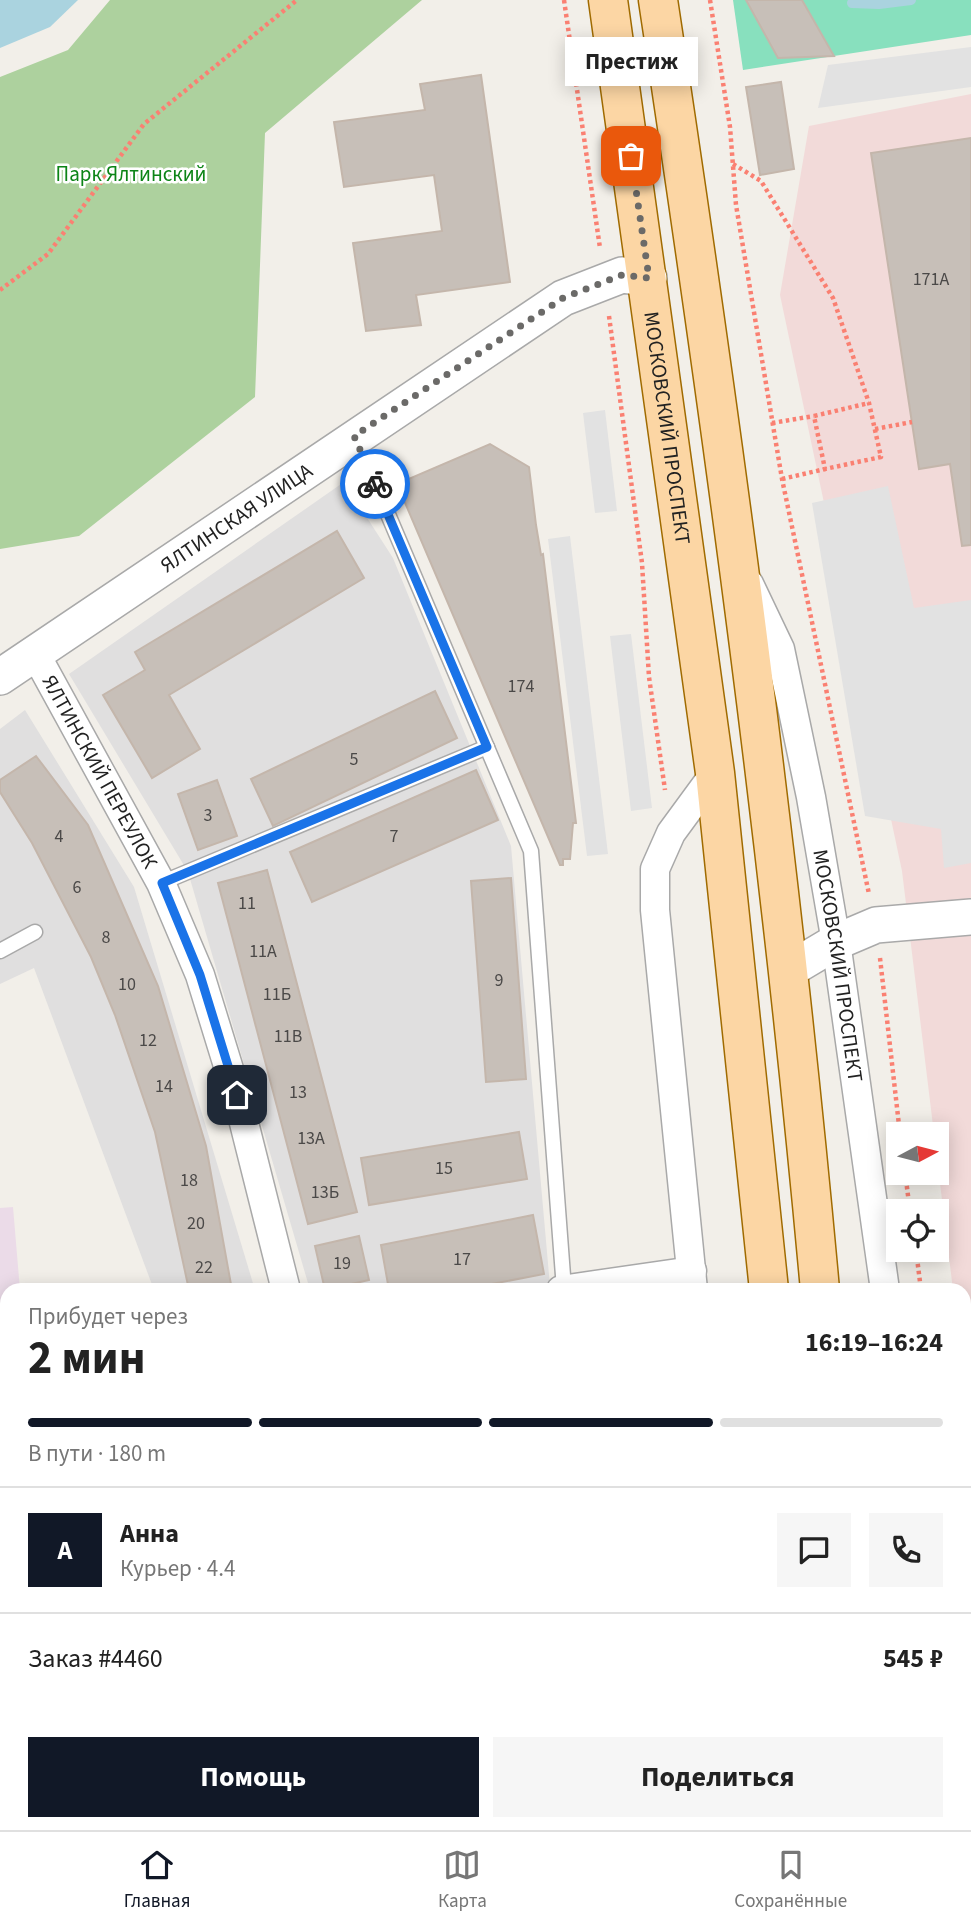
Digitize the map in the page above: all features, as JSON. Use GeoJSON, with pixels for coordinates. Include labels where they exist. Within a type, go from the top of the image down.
{"type":"FeatureCollection","features":[{"type":"Feature","properties":{"kind":"main road","name":"МОСКОВСКИЙ ПРОСПЕКТ"},"geometry":{"type":"LineString","coordinates":[[608,0],[649,278],[715,774],[768,1283]]}},
{"type":"Feature","properties":{"kind":"main road","name":"МОСКОВСКИЙ ПРОСПЕКТ"},"geometry":{"type":"LineString","coordinates":[[658,0],[741,567],[789,970],[819,1283]]}},
{"type":"Feature","properties":{"kind":"street","name":"ЯЛТИНСКАЯ УЛИЦА"},"geometry":{"type":"LineString","coordinates":[[0,677],[36,656],[473,357],[606,292],[649,278]]}},
{"type":"Feature","properties":{"kind":"street","name":"МОСКОВСКИЙ ПРОСПЕКТ"},"geometry":{"type":"LineString","coordinates":[[741,567],[780,649],[811,797],[836,942],[884,1283]]}},
{"type":"Feature","properties":{"kind":"street","name":"ЯЛТИНСКИЙ ПЕРЕУЛОК"},"geometry":{"type":"LineString","coordinates":[[36,656],[162,883],[209,1001],[237,1095],[284,1283]]}},
{"type":"Feature","properties":{"kind":"street"},"geometry":{"type":"LineString","coordinates":[[660,1283],[692,1281],[655,910],[655,870],[671,833],[715,774]]}},
{"type":"Feature","properties":{"kind":"street"},"geometry":{"type":"LineString","coordinates":[[789,970],[836,942],[876,925],[971,917]]}},
{"type":"Feature","properties":{"kind":"lane"},"geometry":{"type":"LineString","coordinates":[[354,436],[531,851],[563,1283]]}},
{"type":"Feature","properties":{"kind":"lane"},"geometry":{"type":"LineString","coordinates":[[162,883],[487,747]]}},
{"type":"Feature","properties":{"kind":"lane"},"geometry":{"type":"LineString","coordinates":[[0,951],[34,932]]}},
{"type":"Feature","properties":{"kind":"path"},"geometry":{"type":"LineString","coordinates":[[0,290],[48,254],[144,124],[297,0]]}},
{"type":"Feature","properties":{"kind":"path"},"geometry":{"type":"LineString","coordinates":[[564,0],[642,564],[649,677],[671,833]]}},
{"type":"Feature","properties":{"kind":"path"},"geometry":{"type":"LineString","coordinates":[[709,0],[730,127],[736,205],[782,479],[876,925],[899,1122]]}},
{"type":"Feature","properties":{"kind":"path"},"geometry":{"type":"LineString","coordinates":[[733,163],[761,181],[833,298],[869,403],[881,457],[782,479]]}},
{"type":"Feature","properties":{"kind":"path"},"geometry":{"type":"LineString","coordinates":[[772,423],[869,403]]}},
{"type":"Feature","properties":{"kind":"path"},"geometry":{"type":"LineString","coordinates":[[814,416],[825,469]]}},
{"type":"Feature","properties":{"kind":"path"},"geometry":{"type":"LineString","coordinates":[[875,429],[912,422]]}},
{"type":"Feature","properties":{"kind":"path"},"geometry":{"type":"LineString","coordinates":[[918,1262],[920,1283]]}},
{"type":"Feature","properties":{"kind":"shaded area"},"geometry":{"type":"Polygon","coordinates":[[[971,47],[971,87],[818,108],[828,65],[971,47]]]}},
{"type":"Feature","properties":{"kind":"shaded area"},"geometry":{"type":"Polygon","coordinates":[[[971,94],[971,1283],[952,1283],[949,1257],[949,1199],[942,1199],[940,1185],[949,1185],[949,1122],[933,1122],[902,871],[780,295],[809,126],[971,94]]]}},
{"type":"Feature","properties":{"kind":"shaded area"},"geometry":{"type":"Polygon","coordinates":[[[605,410],[617,511],[595,513],[583,413],[605,410]]]}},
{"type":"Feature","properties":{"kind":"shaded area"},"geometry":{"type":"Polygon","coordinates":[[[344,482],[393,558],[511,846],[550,1283],[308,1283],[188,872],[69,674],[344,482]]]}},
{"type":"Feature","properties":{"kind":"shaded area"},"geometry":{"type":"Polygon","coordinates":[[[888,486],[914,608],[971,600],[971,863],[944,868],[941,829],[865,816],[812,503],[888,486]]]}},
{"type":"Feature","properties":{"kind":"shaded area"},"geometry":{"type":"Polygon","coordinates":[[[570,536],[608,854],[587,856],[548,539],[570,536]]]}},
{"type":"Feature","properties":{"kind":"shaded area"},"geometry":{"type":"Polygon","coordinates":[[[631,634],[652,808],[631,811],[610,636],[631,634]]]}},
{"type":"Feature","properties":{"kind":"shaded area"},"geometry":{"type":"Polygon","coordinates":[[[25,710],[134,887],[253,1283],[151,1283],[34,968],[0,984],[0,729],[25,710]]]}},
{"type":"Feature","properties":{"kind":"shaded area"},"geometry":{"type":"Polygon","coordinates":[[[13,1207],[19,1283],[0,1283],[0,1208],[13,1207]]]}},
{"type":"Feature","properties":{"kind":"green space","name":"Парк Ялтинский"},"geometry":{"type":"Polygon","coordinates":[[[110,0],[422,0],[265,133],[255,397],[79,536],[0,549],[0,77],[68,50],[110,0]]]}},
{"type":"Feature","properties":{"kind":"green space"},"geometry":{"type":"Polygon","coordinates":[[[733,0],[971,0],[971,35],[743,70],[733,0]]]}},
{"type":"Feature","properties":{"kind":"water"},"geometry":{"type":"Polygon","coordinates":[[[0,0],[78,0],[50,27],[0,48],[0,0]]]}},
{"type":"Feature","properties":{"kind":"building"},"geometry":{"type":"Polygon","coordinates":[[[746,0],[802,0],[834,56],[778,58],[746,0]]]}},
{"type":"Feature","properties":{"kind":"building"},"geometry":{"type":"Polygon","coordinates":[[[481,75],[510,282],[416,295],[421,325],[366,331],[353,243],[442,231],[434,175],[344,187],[334,122],[425,110],[420,84],[481,75]]]}},
{"type":"Feature","properties":{"kind":"building"},"geometry":{"type":"Polygon","coordinates":[[[781,82],[794,169],[760,175],[746,87],[781,82]]]}},
{"type":"Feature","properties":{"kind":"building"},"geometry":{"type":"Polygon","coordinates":[[[971,138],[971,545],[962,546],[950,464],[919,469],[871,153],[971,138]]]}},
{"type":"Feature","properties":{"kind":"building"},"geometry":{"type":"Polygon","coordinates":[[[490,444],[529,467],[536,525],[541,555],[543,554],[576,823],[573,823],[570,859],[563,859],[563,865],[560,865],[397,484],[490,444]]]}},
{"type":"Feature","properties":{"kind":"building"},"geometry":{"type":"Polygon","coordinates":[[[337,531],[364,578],[169,695],[200,749],[152,778],[103,695],[145,670],[135,652],[337,531]]]}},
{"type":"Feature","properties":{"kind":"building"},"geometry":{"type":"Polygon","coordinates":[[[435,691],[457,738],[273,826],[251,779],[435,691]]]}},
{"type":"Feature","properties":{"kind":"building"},"geometry":{"type":"Polygon","coordinates":[[[36,756],[88,825],[158,986],[206,1146],[231,1283],[187,1283],[155,1132],[115,1015],[91,957],[32,843],[0,792],[0,780],[36,756]]]}},
{"type":"Feature","properties":{"kind":"building"},"geometry":{"type":"Polygon","coordinates":[[[476,770],[498,820],[312,902],[290,852],[476,770]]]}},
{"type":"Feature","properties":{"kind":"building"},"geometry":{"type":"Polygon","coordinates":[[[217,780],[237,836],[198,850],[178,794],[217,780]]]}},
{"type":"Feature","properties":{"kind":"building"},"geometry":{"type":"Polygon","coordinates":[[[267,870],[357,1212],[308,1224],[218,883],[267,870]]]}},
{"type":"Feature","properties":{"kind":"building"},"geometry":{"type":"Polygon","coordinates":[[[511,878],[526,1079],[486,1082],[471,881],[511,878]]]}},
{"type":"Feature","properties":{"kind":"building"},"geometry":{"type":"Polygon","coordinates":[[[519,1132],[527,1179],[369,1205],[361,1158],[519,1132]]]}},
{"type":"Feature","properties":{"kind":"building"},"geometry":{"type":"Polygon","coordinates":[[[533,1215],[544,1274],[497,1283],[388,1283],[381,1245],[533,1215]]]}},
{"type":"Feature","properties":{"kind":"building"},"geometry":{"type":"Polygon","coordinates":[[[359,1236],[369,1280],[356,1283],[323,1283],[315,1246],[359,1236]]]}},
{"type":"Feature","properties":{"kind":"waterway"},"geometry":{"type":"LineString","coordinates":[[852,3],[879,4],[911,0]]}},
{"type":"Feature","properties":{"kind":"way so far"},"geometry":{"type":"LineString","coordinates":[[375,484],[354,436],[563,298],[600,281],[622,275],[649,278],[631,156]]}},
{"type":"Feature","properties":{"kind":"place","name":"Престиж"},"geometry":{"type":"Point","coordinates":[631,156]}},
{"type":"Feature","properties":{"kind":"route"},"geometry":{"type":"LineString","coordinates":[[237,1095],[200,975],[162,883],[487,747],[375,484]]}}]}
